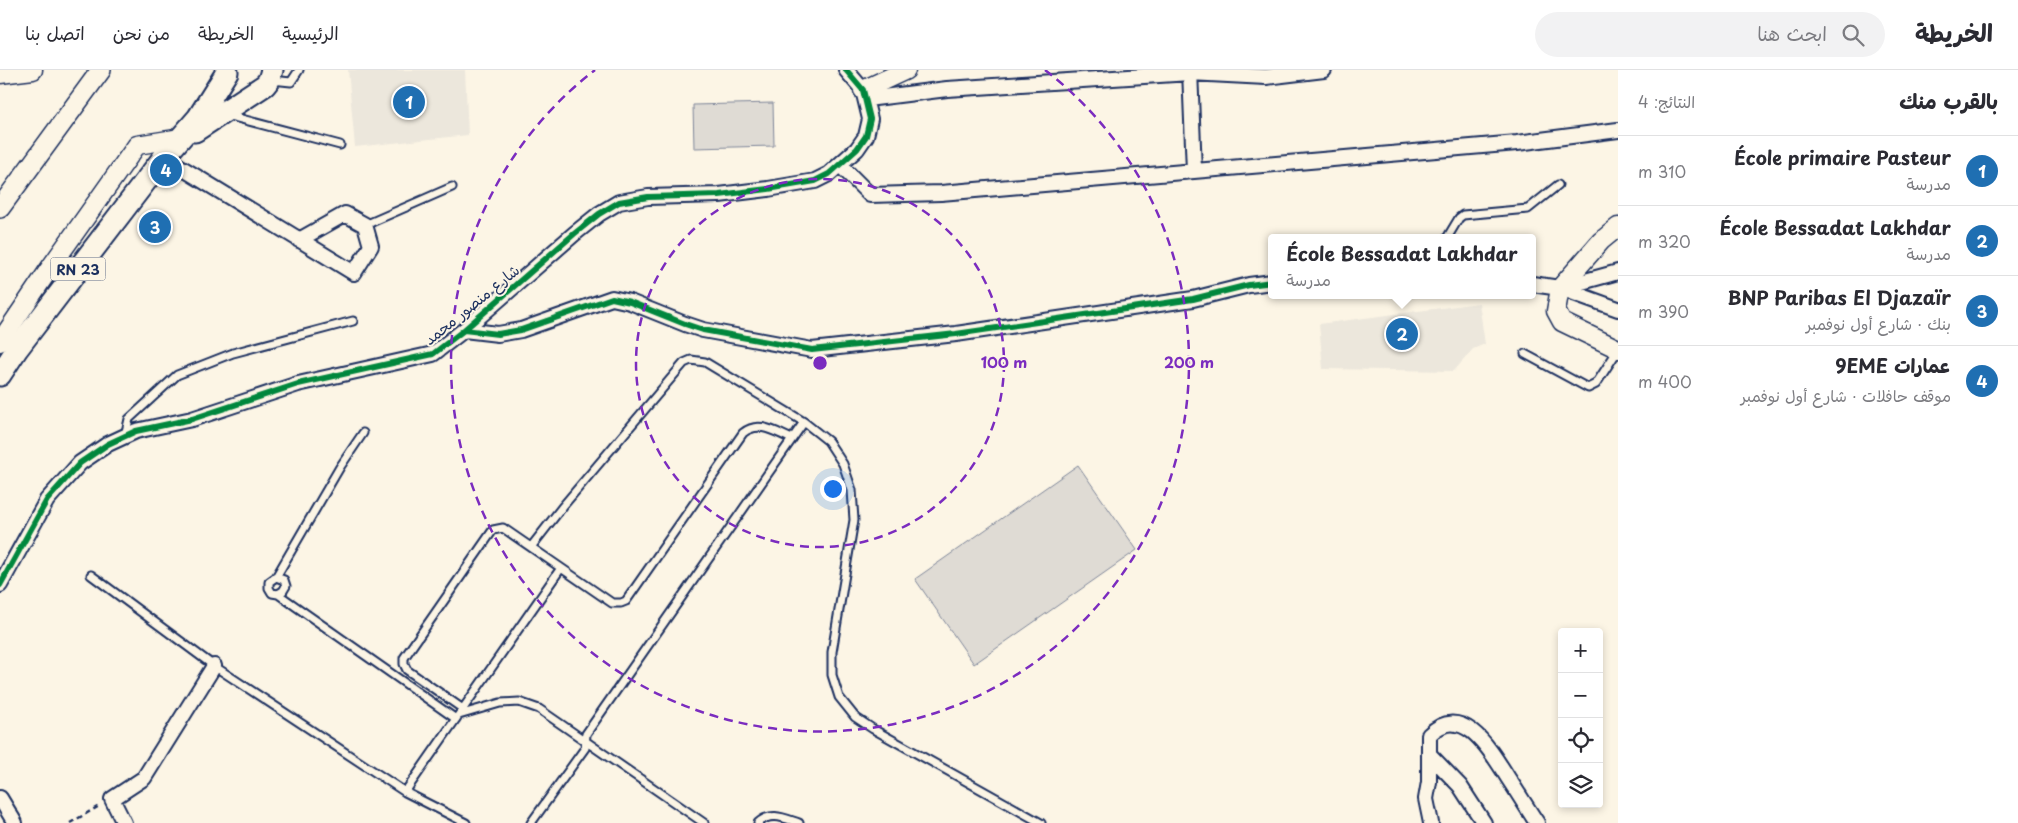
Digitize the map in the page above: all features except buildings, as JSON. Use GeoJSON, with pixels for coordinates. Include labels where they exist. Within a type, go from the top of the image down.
{"type":"FeatureCollection","features":[{"type":"Feature","properties":{"kind":"main road"},"geometry":{"type":"LineString","coordinates":[[0,208],[101,70]]}},
{"type":"Feature","properties":{"kind":"main road"},"geometry":{"type":"LineString","coordinates":[[227,71],[230,79],[246,91],[267,80]]}},
{"type":"Feature","properties":{"kind":"main road","name":"RN 23"},"geometry":{"type":"LineString","coordinates":[[0,375],[17,348],[164,157],[198,118],[227,71]]}},
{"type":"Feature","properties":{"kind":"main road","name":"RN 23"},"geometry":{"type":"LineString","coordinates":[[181,138],[221,114],[267,80]]}},
{"type":"Feature","properties":{"kind":"street"},"geometry":{"type":"LineString","coordinates":[[0,74],[33,70]]}},
{"type":"Feature","properties":{"kind":"street"},"geometry":{"type":"LineString","coordinates":[[846,70],[865,94]]}},
{"type":"Feature","properties":{"kind":"street"},"geometry":{"type":"LineString","coordinates":[[865,94],[906,70]]}},
{"type":"Feature","properties":{"kind":"street"},"geometry":{"type":"LineString","coordinates":[[865,94],[1190,72],[1266,77],[1324,70]]}},
{"type":"Feature","properties":{"kind":"street"},"geometry":{"type":"LineString","coordinates":[[1190,72],[1194,171]]}},
{"type":"Feature","properties":{"kind":"street","name":"شارع منصور محمد"},"geometry":{"type":"LineString","coordinates":[[0,585],[47,500],[80,463],[108,444],[136,431],[192,419],[298,384],[433,354],[464,330],[574,234],[599,214],[620,202],[648,197],[719,195],[815,181],[829,174],[840,165],[866,136],[870,119],[865,94]]}},
{"type":"Feature","properties":{"kind":"street"},"geometry":{"type":"LineString","coordinates":[[840,165],[870,195],[941,193],[1517,143],[1618,130]]}},
{"type":"Feature","properties":{"kind":"street"},"geometry":{"type":"LineString","coordinates":[[0,342],[137,145],[181,138]]}},
{"type":"Feature","properties":{"kind":"street"},"geometry":{"type":"LineString","coordinates":[[164,157],[299,240],[354,273],[371,246],[364,225],[345,214],[299,240]]}},
{"type":"Feature","properties":{"kind":"street"},"geometry":{"type":"LineString","coordinates":[[1618,227],[1601,241],[1560,288],[1556,311],[1562,322],[1618,349]]}},
{"type":"Feature","properties":{"kind":"street"},"geometry":{"type":"LineString","coordinates":[[1560,288],[1618,272]]}},
{"type":"Feature","properties":{"kind":"street"},"geometry":{"type":"LineString","coordinates":[[464,330],[498,334],[521,330],[612,298],[630,302],[703,330],[812,350],[986,330],[1193,299],[1249,285],[1268,283]]}},
{"type":"Feature","properties":{"kind":"street"},"geometry":{"type":"LineString","coordinates":[[1536,285],[1560,288],[1618,309]]}},
{"type":"Feature","properties":{"kind":"street"},"geometry":{"type":"LineString","coordinates":[[124,823],[112,799],[144,778],[214,666]]}},
{"type":"Feature","properties":{"kind":"street"},"geometry":{"type":"LineString","coordinates":[[1431,823],[1426,800],[1429,782],[1429,735],[1438,726],[1452,723],[1468,728],[1484,741],[1537,823]]}},
{"type":"Feature","properties":{"kind":"street"},"geometry":{"type":"LineString","coordinates":[[1430,755],[1460,786],[1484,823]]}},
{"type":"Feature","properties":{"kind":"street"},"geometry":{"type":"LineString","coordinates":[[0,798],[15,823]]}},
{"type":"Feature","properties":{"kind":"lane"},"geometry":{"type":"LineString","coordinates":[[267,80],[291,82],[299,70]]}},
{"type":"Feature","properties":{"kind":"lane"},"geometry":{"type":"LineString","coordinates":[[221,114],[340,145]]}},
{"type":"Feature","properties":{"kind":"lane"},"geometry":{"type":"LineString","coordinates":[[1449,234],[1459,218],[1463,215],[1528,209],[1558,185]]}},
{"type":"Feature","properties":{"kind":"lane"},"geometry":{"type":"LineString","coordinates":[[364,225],[452,187]]}},
{"type":"Feature","properties":{"kind":"lane"},"geometry":{"type":"LineString","coordinates":[[125,436],[129,419],[177,375],[233,353],[353,321]]}},
{"type":"Feature","properties":{"kind":"lane"},"geometry":{"type":"LineString","coordinates":[[1525,354],[1588,388],[1596,384],[1618,349]]}},
{"type":"Feature","properties":{"kind":"lane"},"geometry":{"type":"LineString","coordinates":[[531,547],[563,506],[684,363],[691,360],[705,362],[804,422],[828,441],[843,464],[852,490],[854,520],[832,652],[832,675],[839,697],[855,717],[873,729],[1027,820],[1041,823]]}},
{"type":"Feature","properties":{"kind":"lane"},"geometry":{"type":"LineString","coordinates":[[531,823],[585,748],[586,734],[804,422]]}},
{"type":"Feature","properties":{"kind":"lane"},"geometry":{"type":"LineString","coordinates":[[459,714],[407,670],[404,658],[493,530],[503,528],[612,603],[621,603],[626,601],[743,433],[749,428],[761,426],[792,439]]}},
{"type":"Feature","properties":{"kind":"lane"},"geometry":{"type":"LineString","coordinates":[[276,577],[340,467],[363,433]]}},
{"type":"Feature","properties":{"kind":"lane"},"geometry":{"type":"LineString","coordinates":[[405,792],[561,568]]}},
{"type":"Feature","properties":{"kind":"lane"},"geometry":{"type":"LineString","coordinates":[[91,576],[214,666],[405,792],[466,823]]}},
{"type":"Feature","properties":{"kind":"lane"},"geometry":{"type":"LineString","coordinates":[[278,594],[284,591],[286,586],[282,578],[276,577],[270,579],[269,588],[272,593],[278,594],[459,714],[500,703],[519,702],[539,709],[704,823]]}},
{"type":"Feature","properties":{"kind":"lane"},"geometry":{"type":"LineString","coordinates":[[758,823],[763,819],[774,816],[799,823]]}},
{"type":"Feature","properties":{"kind":"path"},"geometry":{"type":"LineString","coordinates":[[70,823],[112,799]]}},
{"type":"Feature","properties":{"kind":"shaded area"},"geometry":{"type":"Polygon","coordinates":[[[348,70],[465,70],[468,135],[355,147],[348,70]]]}},
{"type":"Feature","properties":{"kind":"shaded area"},"geometry":{"type":"Polygon","coordinates":[[[773,103],[774,146],[694,148],[693,105],[773,103]]]}},
{"type":"Feature","properties":{"kind":"shaded area"},"geometry":{"type":"Polygon","coordinates":[[[1479,303],[1485,344],[1473,349],[1454,371],[1323,369],[1319,324],[1479,303]]]}},
{"type":"Feature","properties":{"kind":"shaded area"},"geometry":{"type":"Polygon","coordinates":[[[1078,465],[1137,550],[974,664],[915,579],[1078,465]]]}},
{"type":"Feature","properties":{"kind":"cycle path"},"geometry":{"type":"LineString","coordinates":[[0,585],[47,500],[80,463],[108,444],[136,431],[192,419],[298,384],[433,354],[464,330],[574,234],[599,214],[619,202],[648,197],[719,195],[768,189],[815,181],[829,174],[857,149],[866,136],[870,119],[863,90],[846,70]]}},
{"type":"Feature","properties":{"kind":"cycle path"},"geometry":{"type":"LineString","coordinates":[[464,330],[498,334],[521,330],[612,298],[630,302],[703,330],[812,350],[956,334],[1193,299],[1249,285],[1268,283]]}},
{"type":"Feature","properties":{"kind":"place","name":"École primaire Pasteur"},"geometry":{"type":"Point","coordinates":[409,102]}},
{"type":"Feature","properties":{"kind":"place","name":"عمارات 9EME"},"geometry":{"type":"Point","coordinates":[166,170]}},
{"type":"Feature","properties":{"kind":"place","name":"BNP Paribas El Djazaïr"},"geometry":{"type":"Point","coordinates":[155,227]}},
{"type":"Feature","properties":{"kind":"place","name":"École Bessadat Lakhdar"},"geometry":{"type":"Point","coordinates":[1402,334]}}]}
